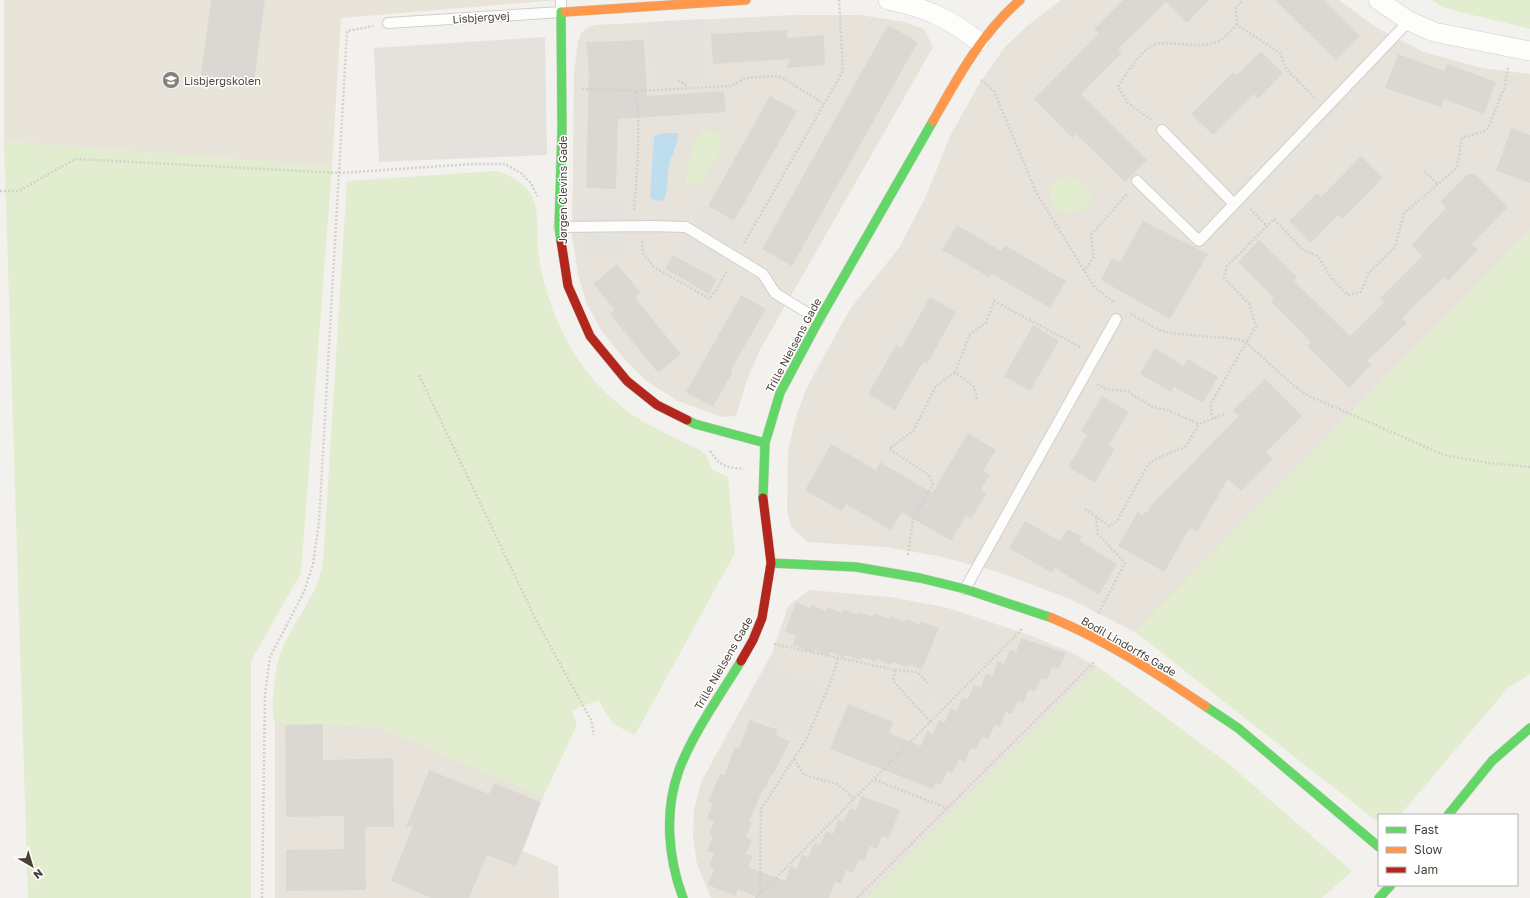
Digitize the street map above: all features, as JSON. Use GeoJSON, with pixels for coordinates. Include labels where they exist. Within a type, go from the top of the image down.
{"type":"FeatureCollection","features":[{"type":"Feature","properties":{"kind":"street"},"geometry":{"type":"LineString","coordinates":[[561,12],[746,0]]}},
{"type":"Feature","properties":{"kind":"street"},"geometry":{"type":"LineString","coordinates":[[888,0],[915,6],[937,14],[952,22],[979,42]]}},
{"type":"Feature","properties":{"kind":"street","name":"Trille Nielsens Gade"},"geometry":{"type":"LineString","coordinates":[[683,898],[675,876],[671,854],[670,819],[672,797],[679,770],[704,722],[753,640],[762,618],[772,563],[763,505],[765,442],[780,393],[819,320],[964,66],[979,42],[1004,13],[1020,0]]}},
{"type":"Feature","properties":{"kind":"street"},"geometry":{"type":"LineString","coordinates":[[1378,0],[1409,21],[1434,32],[1530,51]]}},
{"type":"Feature","properties":{"kind":"street","name":"Jørgen Clevins Gade"},"geometry":{"type":"LineString","coordinates":[[561,12],[559,228],[568,286],[590,336],[628,381],[657,405],[695,424],[765,442]]}},
{"type":"Feature","properties":{"kind":"street","name":"Bodil Lindorffs Gade"},"geometry":{"type":"LineString","coordinates":[[772,563],[856,567],[965,589],[1039,612],[1088,634],[1149,669],[1238,728],[1378,846]]}},
{"type":"Feature","properties":{"kind":"street"},"geometry":{"type":"LineString","coordinates":[[1449,814],[1492,761],[1530,728]]}},
{"type":"Feature","properties":{"kind":"street"},"geometry":{"type":"LineString","coordinates":[[1379,898],[1390,886]]}},
{"type":"Feature","properties":{"kind":"lane"},"geometry":{"type":"LineString","coordinates":[[561,0],[561,12]]}},
{"type":"Feature","properties":{"kind":"lane","name":"Lisbjergvej"},"geometry":{"type":"LineString","coordinates":[[388,23],[561,12]]}},
{"type":"Feature","properties":{"kind":"lane"},"geometry":{"type":"LineString","coordinates":[[1137,181],[1199,241],[1409,21]]}},
{"type":"Feature","properties":{"kind":"lane"},"geometry":{"type":"LineString","coordinates":[[1162,130],[1237,202]]}},
{"type":"Feature","properties":{"kind":"lane"},"geometry":{"type":"LineString","coordinates":[[559,228],[636,226],[686,227],[763,274],[775,293],[819,320]]}},
{"type":"Feature","properties":{"kind":"lane"},"geometry":{"type":"LineString","coordinates":[[965,589],[1116,319]]}},
{"type":"Feature","properties":{"kind":"path"},"geometry":{"type":"LineString","coordinates":[[636,91],[639,112],[637,169],[633,215],[636,226],[641,232],[643,253],[654,267],[710,299],[843,70],[839,0]]}},
{"type":"Feature","properties":{"kind":"path"},"geometry":{"type":"LineString","coordinates":[[1237,25],[1236,7],[1242,0]]}},
{"type":"Feature","properties":{"kind":"path"},"geometry":{"type":"LineString","coordinates":[[262,898],[265,694],[270,657],[304,592],[313,564],[319,522],[347,30],[388,23]]}},
{"type":"Feature","properties":{"kind":"path"},"geometry":{"type":"LineString","coordinates":[[1237,25],[1280,53],[1287,70],[1326,109]]}},
{"type":"Feature","properties":{"kind":"path"},"geometry":{"type":"LineString","coordinates":[[1162,130],[1128,103],[1120,92],[1118,86],[1137,60],[1146,50],[1154,45],[1207,45],[1219,41],[1237,25]]}},
{"type":"Feature","properties":{"kind":"path"},"geometry":{"type":"LineString","coordinates":[[1213,419],[1210,405],[1256,326],[1249,304],[1224,278],[1227,266],[1274,219],[1303,250],[1318,256],[1332,279],[1348,295],[1360,292],[1369,274],[1395,247],[1404,213],[1457,168],[1462,138],[1487,130],[1505,86],[1511,47]]}},
{"type":"Feature","properties":{"kind":"path"},"geometry":{"type":"LineString","coordinates":[[964,66],[994,91],[1036,192],[1069,244],[1083,271],[1095,288],[1117,304]]}},
{"type":"Feature","properties":{"kind":"path"},"geometry":{"type":"LineString","coordinates":[[561,88],[636,91],[686,89],[730,86],[747,78],[777,76],[785,79],[824,104]]}},
{"type":"Feature","properties":{"kind":"path"},"geometry":{"type":"LineString","coordinates":[[678,80],[685,84],[686,89]]}},
{"type":"Feature","properties":{"kind":"path"},"geometry":{"type":"LineString","coordinates":[[0,191],[19,191],[75,159],[339,173],[472,164],[506,164],[521,173],[531,183],[538,197]]}},
{"type":"Feature","properties":{"kind":"path"},"geometry":{"type":"LineString","coordinates":[[1424,170],[1438,184]]}},
{"type":"Feature","properties":{"kind":"path"},"geometry":{"type":"LineString","coordinates":[[1083,271],[1094,257],[1091,236],[1137,181]]}},
{"type":"Feature","properties":{"kind":"path"},"geometry":{"type":"LineString","coordinates":[[1237,202],[1267,226]]}},
{"type":"Feature","properties":{"kind":"path"},"geometry":{"type":"LineString","coordinates":[[905,576],[913,519],[933,485],[929,475],[888,448],[913,431],[936,386],[955,372],[970,334],[986,323],[994,301],[1096,355]]}},
{"type":"Feature","properties":{"kind":"path"},"geometry":{"type":"LineString","coordinates":[[1128,312],[1159,330],[1171,333],[1236,339],[1246,342],[1293,385],[1307,395],[1444,454],[1488,463],[1530,467]]}},
{"type":"Feature","properties":{"kind":"path"},"geometry":{"type":"LineString","coordinates":[[955,372],[974,387],[977,399]]}},
{"type":"Feature","properties":{"kind":"path"},"geometry":{"type":"LineString","coordinates":[[419,375],[537,622],[591,720],[594,735]]}},
{"type":"Feature","properties":{"kind":"path"},"geometry":{"type":"LineString","coordinates":[[1084,376],[1106,389],[1127,391],[1153,407],[1167,410],[1199,424]]}},
{"type":"Feature","properties":{"kind":"path"},"geometry":{"type":"LineString","coordinates":[[1085,509],[1109,526],[1117,521],[1148,465],[1155,460],[1185,447],[1199,424],[1225,414]]}},
{"type":"Feature","properties":{"kind":"path"},"geometry":{"type":"LineString","coordinates":[[1088,634],[1125,563],[1098,534],[1096,517]]}},
{"type":"Feature","properties":{"kind":"path"},"geometry":{"type":"LineString","coordinates":[[756,898],[875,780],[1039,612]]}},
{"type":"Feature","properties":{"kind":"path"},"geometry":{"type":"LineString","coordinates":[[753,640],[838,659],[895,670],[917,672],[928,683]]}},
{"type":"Feature","properties":{"kind":"path"},"geometry":{"type":"LineString","coordinates":[[856,898],[1110,646]]}},
{"type":"Feature","properties":{"kind":"path"},"geometry":{"type":"LineString","coordinates":[[760,894],[761,809],[806,740],[830,683],[838,659]]}},
{"type":"Feature","properties":{"kind":"path"},"geometry":{"type":"LineString","coordinates":[[895,670],[893,681],[932,722]]}},
{"type":"Feature","properties":{"kind":"path"},"geometry":{"type":"LineString","coordinates":[[794,759],[804,775],[837,784],[855,799]]}},
{"type":"Feature","properties":{"kind":"path"},"geometry":{"type":"LineString","coordinates":[[875,780],[947,808]]}},
{"type":"Feature","properties":{"kind":"shaded area","name":"Lisbjergskolen"},"geometry":{"type":"Polygon","coordinates":[[[4,0],[558,0],[341,18],[332,167],[4,141],[4,0]]]}},
{"type":"Feature","properties":{"kind":"shaded area"},"geometry":{"type":"Polygon","coordinates":[[[1061,0],[1339,0],[1377,28],[1424,52],[1482,68],[1530,74],[1530,231],[1135,632],[1070,599],[995,571],[938,556],[885,547],[808,542],[791,527],[787,509],[788,452],[795,420],[806,389],[850,309],[899,248],[927,194],[950,136],[978,86],[1004,48],[1027,26],[1061,0]]]}},
{"type":"Feature","properties":{"kind":"shaded area"},"geometry":{"type":"Polygon","coordinates":[[[794,15],[860,15],[905,22],[924,29],[933,47],[760,350],[747,380],[736,416],[722,417],[678,401],[648,382],[625,360],[601,330],[586,302],[578,274],[572,235],[574,73],[578,42],[581,33],[587,28],[595,25],[794,15]]]}},
{"type":"Feature","properties":{"kind":"shaded area"},"geometry":{"type":"Polygon","coordinates":[[[703,19],[707,84],[653,87],[648,22],[703,19]]]}},
{"type":"Feature","properties":{"kind":"shaded area"},"geometry":{"type":"Polygon","coordinates":[[[545,37],[547,155],[379,162],[374,48],[545,37]]]}},
{"type":"Feature","properties":{"kind":"shaded area"},"geometry":{"type":"Polygon","coordinates":[[[628,198],[626,253],[583,253],[576,199],[628,198]]]}},
{"type":"Feature","properties":{"kind":"shaded area"},"geometry":{"type":"Polygon","coordinates":[[[703,204],[746,230],[718,277],[676,254],[703,204]]]}},
{"type":"Feature","properties":{"kind":"shaded area"},"geometry":{"type":"Polygon","coordinates":[[[809,590],[891,597],[948,608],[1026,634],[1066,650],[1100,668],[868,898],[711,898],[697,864],[693,837],[694,810],[701,782],[773,651],[788,606],[809,590]]]}},
{"type":"Feature","properties":{"kind":"shaded area"},"geometry":{"type":"Polygon","coordinates":[[[950,614],[1002,630],[991,658],[940,706],[930,697],[923,705],[906,689],[925,668],[950,614]]]}},
{"type":"Feature","properties":{"kind":"shaded area"},"geometry":{"type":"Polygon","coordinates":[[[767,665],[824,687],[803,737],[743,712],[767,665]]]}},
{"type":"Feature","properties":{"kind":"shaded area"},"geometry":{"type":"Polygon","coordinates":[[[275,722],[379,727],[543,797],[523,851],[558,866],[559,898],[275,898],[275,722]]]}},
{"type":"Feature","properties":{"kind":"green space"},"geometry":{"type":"Polygon","coordinates":[[[1432,0],[1530,0],[1530,29],[1444,8],[1432,0]]]}},
{"type":"Feature","properties":{"kind":"green space"},"geometry":{"type":"Polygon","coordinates":[[[705,129],[715,132],[721,137],[720,149],[702,182],[698,186],[692,186],[686,182],[689,161],[698,137],[705,129]]]}},
{"type":"Feature","properties":{"kind":"green space"},"geometry":{"type":"Polygon","coordinates":[[[4,141],[332,167],[301,573],[251,661],[251,898],[28,898],[4,141]]]}},
{"type":"Feature","properties":{"kind":"green space"},"geometry":{"type":"Polygon","coordinates":[[[495,171],[516,179],[525,186],[532,196],[536,209],[538,251],[545,286],[558,323],[584,368],[598,385],[623,408],[655,428],[698,449],[705,454],[713,470],[728,477],[735,553],[635,735],[613,722],[609,718],[599,700],[572,710],[577,725],[543,797],[379,727],[275,722],[273,709],[276,673],[283,648],[293,627],[315,590],[323,564],[347,181],[495,171]]]}},
{"type":"Feature","properties":{"kind":"green space"},"geometry":{"type":"Polygon","coordinates":[[[1067,176],[1080,181],[1089,190],[1092,199],[1085,209],[1066,214],[1054,205],[1050,194],[1054,184],[1067,176]]]}},
{"type":"Feature","properties":{"kind":"green space"},"geometry":{"type":"Polygon","coordinates":[[[1530,231],[1530,674],[1508,688],[1401,814],[1378,814],[1378,822],[1135,632],[1530,231]]]}},
{"type":"Feature","properties":{"kind":"green space"},"geometry":{"type":"Polygon","coordinates":[[[1098,667],[1229,764],[1352,871],[1322,898],[867,898],[1098,667]]]}},
{"type":"Feature","properties":{"kind":"water"},"geometry":{"type":"Polygon","coordinates":[[[664,133],[678,133],[678,137],[669,166],[667,188],[664,200],[656,201],[650,198],[654,136],[664,133]]]}},
{"type":"Feature","properties":{"kind":"building"},"geometry":{"type":"Polygon","coordinates":[[[211,0],[265,0],[254,82],[201,75],[211,0]]]}},
{"type":"Feature","properties":{"kind":"building"},"geometry":{"type":"Polygon","coordinates":[[[1123,0],[1209,0],[1187,23],[1166,2],[1118,49],[1122,53],[1081,94],[1147,160],[1125,182],[1076,134],[1072,138],[1034,99],[1099,33],[1094,29],[1123,0]]]}},
{"type":"Feature","properties":{"kind":"building"},"geometry":{"type":"Polygon","coordinates":[[[1275,0],[1324,0],[1360,36],[1336,60],[1275,0]]]}},
{"type":"Feature","properties":{"kind":"building"},"geometry":{"type":"Polygon","coordinates":[[[888,25],[918,42],[792,266],[762,249],[888,25]]]}},
{"type":"Feature","properties":{"kind":"building"},"geometry":{"type":"Polygon","coordinates":[[[787,30],[787,38],[824,35],[825,65],[786,68],[791,59],[713,64],[711,34],[787,30]]]}},
{"type":"Feature","properties":{"kind":"building"},"geometry":{"type":"Polygon","coordinates":[[[644,40],[647,96],[724,91],[726,112],[618,119],[616,189],[586,188],[589,71],[586,42],[644,40]]]}},
{"type":"Feature","properties":{"kind":"building"},"geometry":{"type":"Polygon","coordinates":[[[1261,51],[1283,73],[1258,99],[1254,94],[1213,135],[1191,114],[1233,72],[1237,75],[1261,51]]]}},
{"type":"Feature","properties":{"kind":"building"},"geometry":{"type":"Polygon","coordinates":[[[1398,54],[1444,71],[1447,64],[1496,82],[1484,114],[1444,99],[1441,107],[1385,88],[1398,54]]]}},
{"type":"Feature","properties":{"kind":"building"},"geometry":{"type":"Polygon","coordinates":[[[770,96],[797,111],[734,221],[708,206],[770,96]]]}},
{"type":"Feature","properties":{"kind":"building"},"geometry":{"type":"Polygon","coordinates":[[[1511,128],[1530,135],[1530,183],[1496,171],[1511,128]]]}},
{"type":"Feature","properties":{"kind":"building"},"geometry":{"type":"Polygon","coordinates":[[[1361,156],[1383,178],[1342,219],[1338,215],[1311,243],[1289,221],[1317,193],[1321,197],[1361,156]]]}},
{"type":"Feature","properties":{"kind":"building"},"geometry":{"type":"Polygon","coordinates":[[[1468,174],[1475,174],[1508,207],[1472,244],[1478,250],[1448,281],[1444,277],[1402,318],[1407,323],[1367,361],[1371,365],[1349,388],[1307,346],[1311,342],[1271,302],[1274,298],[1238,262],[1259,240],[1297,277],[1294,281],[1350,336],[1384,302],[1380,298],[1422,256],[1411,245],[1446,208],[1440,202],[1468,174]]]}},
{"type":"Feature","properties":{"kind":"building"},"geometry":{"type":"Polygon","coordinates":[[[1143,221],[1208,254],[1170,319],[1101,280],[1112,258],[1120,262],[1143,221]]]}},
{"type":"Feature","properties":{"kind":"building"},"geometry":{"type":"Polygon","coordinates":[[[957,225],[1001,251],[1005,245],[1066,281],[1050,308],[992,274],[989,277],[942,250],[957,225]]]}},
{"type":"Feature","properties":{"kind":"building"},"geometry":{"type":"Polygon","coordinates":[[[673,255],[717,279],[709,294],[665,269],[673,255]]]}},
{"type":"Feature","properties":{"kind":"building"},"geometry":{"type":"Polygon","coordinates":[[[617,264],[641,293],[635,298],[681,354],[658,373],[610,314],[615,310],[593,284],[617,264]]]}},
{"type":"Feature","properties":{"kind":"building"},"geometry":{"type":"Polygon","coordinates":[[[741,295],[766,309],[731,370],[733,371],[713,407],[686,392],[741,295]]]}},
{"type":"Feature","properties":{"kind":"building"},"geometry":{"type":"Polygon","coordinates":[[[930,297],[956,312],[927,364],[923,362],[895,410],[868,394],[896,345],[901,348],[930,297]]]}},
{"type":"Feature","properties":{"kind":"building"},"geometry":{"type":"Polygon","coordinates":[[[1033,325],[1059,341],[1030,391],[1004,376],[1033,325]]]}},
{"type":"Feature","properties":{"kind":"building"},"geometry":{"type":"Polygon","coordinates":[[[1155,348],[1184,366],[1188,359],[1218,377],[1203,403],[1174,387],[1171,392],[1140,374],[1155,348]]]}},
{"type":"Feature","properties":{"kind":"building"},"geometry":{"type":"Polygon","coordinates":[[[1265,379],[1302,416],[1266,452],[1273,459],[1241,491],[1228,479],[1197,532],[1190,528],[1164,572],[1118,546],[1138,511],[1142,515],[1145,512],[1147,513],[1150,506],[1239,416],[1233,410],[1265,379]]]}},
{"type":"Feature","properties":{"kind":"building"},"geometry":{"type":"Polygon","coordinates":[[[1102,396],[1129,412],[1109,445],[1115,448],[1095,483],[1068,467],[1087,435],[1081,431],[1102,396]]]}},
{"type":"Feature","properties":{"kind":"building"},"geometry":{"type":"Polygon","coordinates":[[[968,433],[996,450],[983,471],[990,475],[981,489],[986,494],[971,519],[966,516],[951,541],[902,512],[891,530],[846,504],[841,511],[805,490],[831,444],[876,470],[880,462],[932,493],[968,433]]]}},
{"type":"Feature","properties":{"kind":"building"},"geometry":{"type":"Polygon","coordinates":[[[1025,521],[1060,541],[1068,529],[1082,537],[1080,541],[1117,564],[1099,595],[1055,568],[1052,573],[1009,548],[1025,521]]]}},
{"type":"Feature","properties":{"kind":"building"},"geometry":{"type":"Polygon","coordinates":[[[796,602],[810,608],[812,605],[826,611],[828,607],[842,613],[843,609],[858,615],[859,612],[873,617],[874,613],[889,619],[890,616],[904,622],[906,619],[920,625],[921,621],[939,628],[922,670],[908,664],[907,667],[892,662],[891,665],[877,659],[876,662],[861,657],[860,660],[846,655],[844,658],[830,652],[828,656],[814,650],[813,653],[793,645],[796,636],[785,631],[796,602]]]}},
{"type":"Feature","properties":{"kind":"building"},"geometry":{"type":"Polygon","coordinates":[[[1021,638],[1066,653],[1059,669],[1052,667],[1047,680],[1041,678],[1035,692],[1029,689],[1023,703],[1018,701],[1012,714],[1006,712],[1000,727],[995,725],[988,739],[982,737],[976,750],[971,748],[965,762],[959,759],[952,774],[947,771],[941,785],[936,783],[933,789],[830,749],[848,704],[893,722],[889,733],[921,746],[927,731],[933,734],[939,720],[945,722],[950,708],[957,711],[962,697],[968,699],[974,685],[981,688],[986,673],[993,676],[997,661],[1004,664],[1010,650],[1016,652],[1021,638]]]}},
{"type":"Feature","properties":{"kind":"building"},"geometry":{"type":"Polygon","coordinates":[[[750,720],[778,730],[776,735],[790,741],[773,775],[771,774],[766,788],[764,787],[749,822],[752,823],[746,837],[752,840],[746,854],[753,856],[748,867],[786,881],[790,866],[797,869],[802,854],[808,857],[814,843],[820,845],[826,831],[833,834],[838,819],[844,822],[850,808],[856,810],[861,796],[900,810],[889,838],[882,836],[877,849],[870,846],[864,861],[859,859],[853,873],[846,870],[841,884],[835,882],[829,898],[760,898],[738,889],[736,896],[708,885],[714,869],[709,867],[714,854],[707,851],[713,836],[709,835],[714,821],[707,818],[713,804],[708,802],[720,774],[724,775],[735,747],[739,748],[750,720]]]}},
{"type":"Feature","properties":{"kind":"building"},"geometry":{"type":"Polygon","coordinates":[[[323,724],[323,760],[393,758],[394,827],[365,827],[366,890],[286,891],[286,850],[344,849],[344,816],[286,817],[285,725],[323,724]]]}},
{"type":"Feature","properties":{"kind":"building"},"geometry":{"type":"Polygon","coordinates":[[[429,770],[489,794],[494,783],[541,802],[516,866],[487,855],[469,898],[431,898],[391,881],[413,826],[406,827],[429,770]]]}},
{"type":"Feature","properties":{"kind":"traffic: fast"},"geometry":{"type":"LineString","coordinates":[[561,241],[559,227],[562,128],[561,12],[565,12]]}},
{"type":"Feature","properties":{"kind":"traffic: fast"},"geometry":{"type":"LineString","coordinates":[[763,498],[765,443],[780,393],[819,320],[933,121]]}},
{"type":"Feature","properties":{"kind":"traffic: fast"},"geometry":{"type":"LineString","coordinates":[[687,420],[695,424],[765,443]]}},
{"type":"Feature","properties":{"kind":"traffic: fast"},"geometry":{"type":"LineString","coordinates":[[771,563],[856,567],[920,578],[965,589],[1052,618]]}},
{"type":"Feature","properties":{"kind":"traffic: fast"},"geometry":{"type":"LineString","coordinates":[[683,898],[671,851],[670,818],[674,786],[679,770],[692,742],[741,661]]}},
{"type":"Feature","properties":{"kind":"traffic: fast"},"geometry":{"type":"LineString","coordinates":[[1205,706],[1238,728],[1378,846]]}},
{"type":"Feature","properties":{"kind":"traffic: fast"},"geometry":{"type":"LineString","coordinates":[[1449,814],[1492,761],[1530,728]]}},
{"type":"Feature","properties":{"kind":"traffic: fast"},"geometry":{"type":"LineString","coordinates":[[1379,898],[1390,886]]}},
{"type":"Feature","properties":{"kind":"traffic: slow"},"geometry":{"type":"LineString","coordinates":[[565,12],[746,0]]}},
{"type":"Feature","properties":{"kind":"traffic: slow"},"geometry":{"type":"LineString","coordinates":[[933,121],[971,57],[993,27],[1020,0]]}},
{"type":"Feature","properties":{"kind":"traffic: slow"},"geometry":{"type":"LineString","coordinates":[[1052,618],[1112,647],[1205,706]]}},
{"type":"Feature","properties":{"kind":"traffic: jam"},"geometry":{"type":"LineString","coordinates":[[561,241],[568,286],[590,336],[627,381],[657,405],[687,420]]}},
{"type":"Feature","properties":{"kind":"traffic: jam"},"geometry":{"type":"LineString","coordinates":[[741,661],[753,640],[762,618],[771,563],[763,498]]}},
{"type":"Feature","properties":{"kind":"place","name":"Lisbjergskolen"},"geometry":{"type":"Point","coordinates":[171,80]}}]}
